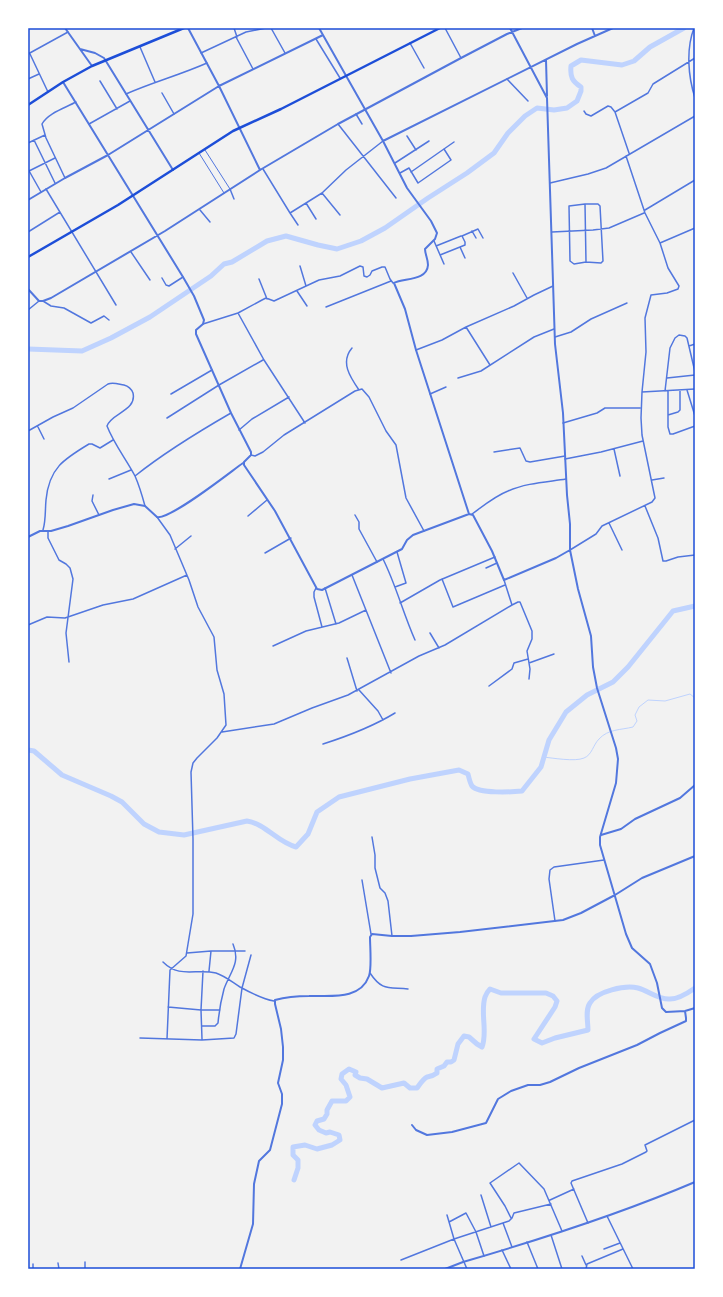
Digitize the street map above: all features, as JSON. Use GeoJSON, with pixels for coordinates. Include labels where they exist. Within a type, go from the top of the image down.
{"type":"FeatureCollection","features":[{"type":"Feature","properties":{"kind":"main road"},"geometry":{"type":"LineString","coordinates":[[28,105],[63,82],[92,66],[184,28]]}},
{"type":"Feature","properties":{"kind":"main road"},"geometry":{"type":"LineString","coordinates":[[28,257],[133,196],[239,127],[281,109],[440,28]]}},
{"type":"Feature","properties":{"kind":"street"},"geometry":{"type":"LineString","coordinates":[[65,28],[92,66]]}},
{"type":"Feature","properties":{"kind":"street"},"geometry":{"type":"LineString","coordinates":[[188,28],[219,86],[260,170]]}},
{"type":"Feature","properties":{"kind":"street"},"geometry":{"type":"LineString","coordinates":[[234,28],[236,37],[253,69]]}},
{"type":"Feature","properties":{"kind":"street"},"geometry":{"type":"LineString","coordinates":[[201,53],[248,32],[266,28]]}},
{"type":"Feature","properties":{"kind":"street"},"geometry":{"type":"LineString","coordinates":[[271,28],[285,54]]}},
{"type":"Feature","properties":{"kind":"street"},"geometry":{"type":"LineString","coordinates":[[319,28],[383,141],[407,188],[425,212],[437,232],[437,236],[434,241],[425,249],[428,264],[425,272],[418,277],[394,283]]}},
{"type":"Feature","properties":{"kind":"street"},"geometry":{"type":"LineString","coordinates":[[429,28],[431,32]]}},
{"type":"Feature","properties":{"kind":"street"},"geometry":{"type":"LineString","coordinates":[[445,28],[461,58]]}},
{"type":"Feature","properties":{"kind":"street"},"geometry":{"type":"LineString","coordinates":[[510,28],[547,98]]}},
{"type":"Feature","properties":{"kind":"street"},"geometry":{"type":"LineString","coordinates":[[28,310],[39,301],[43,301],[96,272],[200,210],[260,170],[338,124],[461,58],[522,28]]}},
{"type":"Feature","properties":{"kind":"street"},"geometry":{"type":"LineString","coordinates":[[592,28],[595,36]]}},
{"type":"Feature","properties":{"kind":"street"},"geometry":{"type":"LineString","coordinates":[[290,213],[322,193],[346,170],[383,141],[613,28]]}},
{"type":"Feature","properties":{"kind":"street"},"geometry":{"type":"LineString","coordinates":[[694,28],[691,40],[690,80],[695,98]]}},
{"type":"Feature","properties":{"kind":"street"},"geometry":{"type":"LineString","coordinates":[[48,92],[29,54],[68,32]]}},
{"type":"Feature","properties":{"kind":"street"},"geometry":{"type":"LineString","coordinates":[[28,200],[108,155],[219,86],[323,35]]}},
{"type":"Feature","properties":{"kind":"street"},"geometry":{"type":"LineString","coordinates":[[316,39],[340,78]]}},
{"type":"Feature","properties":{"kind":"street"},"geometry":{"type":"LineString","coordinates":[[410,44],[424,68]]}},
{"type":"Feature","properties":{"kind":"street"},"geometry":{"type":"LineString","coordinates":[[140,46],[155,82]]}},
{"type":"Feature","properties":{"kind":"street"},"geometry":{"type":"LineString","coordinates":[[80,49],[99,55],[106,60],[173,170]]}},
{"type":"Feature","properties":{"kind":"street"},"geometry":{"type":"LineString","coordinates":[[615,112],[648,93],[653,84],[695,58]]}},
{"type":"Feature","properties":{"kind":"street"},"geometry":{"type":"LineString","coordinates":[[546,60],[554,329],[563,423],[570,524],[570,550],[578,589],[591,636],[593,667],[598,689],[618,759],[616,783],[601,835],[600,845],[626,934],[632,948],[650,964],[657,983],[663,1009],[666,1012],[685,1012],[695,1008]]}},
{"type":"Feature","properties":{"kind":"street"},"geometry":{"type":"LineString","coordinates":[[126,94],[207,63]]}},
{"type":"Feature","properties":{"kind":"street"},"geometry":{"type":"LineString","coordinates":[[28,79],[39,74]]}},
{"type":"Feature","properties":{"kind":"street"},"geometry":{"type":"LineString","coordinates":[[507,79],[528,101]]}},
{"type":"Feature","properties":{"kind":"street"},"geometry":{"type":"LineString","coordinates":[[100,81],[117,109]]}},
{"type":"Feature","properties":{"kind":"street"},"geometry":{"type":"LineString","coordinates":[[63,82],[185,280],[204,318],[203,324]]}},
{"type":"Feature","properties":{"kind":"street"},"geometry":{"type":"LineString","coordinates":[[162,93],[174,114]]}},
{"type":"Feature","properties":{"kind":"street"},"geometry":{"type":"LineString","coordinates":[[89,124],[130,101]]}},
{"type":"Feature","properties":{"kind":"street"},"geometry":{"type":"LineString","coordinates":[[65,178],[45,135],[42,124],[43,121],[52,115],[76,102]]}},
{"type":"Feature","properties":{"kind":"street"},"geometry":{"type":"LineString","coordinates":[[584,111],[586,114],[592,116],[608,106],[615,112],[629,154]]}},
{"type":"Feature","properties":{"kind":"street"},"geometry":{"type":"LineString","coordinates":[[356,114],[362,124]]}},
{"type":"Feature","properties":{"kind":"street"},"geometry":{"type":"LineString","coordinates":[[550,183],[562,182],[594,172],[618,162],[629,154],[695,116]]}},
{"type":"Feature","properties":{"kind":"street"},"geometry":{"type":"LineString","coordinates":[[338,124],[396,198]]}},
{"type":"Feature","properties":{"kind":"street"},"geometry":{"type":"LineString","coordinates":[[28,143],[45,135]]}},
{"type":"Feature","properties":{"kind":"street"},"geometry":{"type":"LineString","coordinates":[[407,136],[416,150]]}},
{"type":"Feature","properties":{"kind":"street"},"geometry":{"type":"LineString","coordinates":[[34,140],[55,184]]}},
{"type":"Feature","properties":{"kind":"street"},"geometry":{"type":"LineString","coordinates":[[395,163],[429,141]]}},
{"type":"Feature","properties":{"kind":"street"},"geometry":{"type":"LineString","coordinates":[[411,172],[454,142]]}},
{"type":"Feature","properties":{"kind":"street"},"geometry":{"type":"LineString","coordinates":[[400,173],[407,168],[410,169],[418,183],[451,160],[444,149]]}},
{"type":"Feature","properties":{"kind":"street"},"geometry":{"type":"LineString","coordinates":[[504,580],[556,558],[596,534],[601,527],[609,522],[645,506],[655,499],[641,428],[642,392],[646,352],[645,318],[650,296],[652,294],[673,291],[678,289],[679,286],[668,268],[660,243],[644,211],[626,156]]}},
{"type":"Feature","properties":{"kind":"street"},"geometry":{"type":"LineString","coordinates":[[41,192],[28,170],[55,158]]}},
{"type":"Feature","properties":{"kind":"street"},"geometry":{"type":"LineString","coordinates":[[263,169],[298,225]]}},
{"type":"Feature","properties":{"kind":"street"},"geometry":{"type":"LineString","coordinates":[[552,232],[586,231],[613,227],[644,211],[695,180]]}},
{"type":"Feature","properties":{"kind":"street"},"geometry":{"type":"LineString","coordinates":[[46,189],[116,305]]}},
{"type":"Feature","properties":{"kind":"street"},"geometry":{"type":"LineString","coordinates":[[230,190],[234,199]]}},
{"type":"Feature","properties":{"kind":"street"},"geometry":{"type":"LineString","coordinates":[[322,193],[340,215]]}},
{"type":"Feature","properties":{"kind":"street"},"geometry":{"type":"LineString","coordinates":[[306,203],[316,219]]}},
{"type":"Feature","properties":{"kind":"street"},"geometry":{"type":"LineString","coordinates":[[584,204],[586,262]]}},
{"type":"Feature","properties":{"kind":"street"},"geometry":{"type":"LineString","coordinates":[[584,204],[600,205],[601,229],[602,262],[574,264],[570,261],[569,206],[584,204]]}},
{"type":"Feature","properties":{"kind":"street"},"geometry":{"type":"LineString","coordinates":[[200,210],[210,222]]}},
{"type":"Feature","properties":{"kind":"street"},"geometry":{"type":"LineString","coordinates":[[28,232],[60,212]]}},
{"type":"Feature","properties":{"kind":"street"},"geometry":{"type":"LineString","coordinates":[[660,243],[695,228]]}},
{"type":"Feature","properties":{"kind":"street"},"geometry":{"type":"LineString","coordinates":[[436,246],[462,236],[472,230],[479,229],[483,238]]}},
{"type":"Feature","properties":{"kind":"street"},"geometry":{"type":"LineString","coordinates":[[472,230],[476,238]]}},
{"type":"Feature","properties":{"kind":"street"},"geometry":{"type":"LineString","coordinates":[[440,255],[465,244],[462,236]]}},
{"type":"Feature","properties":{"kind":"street"},"geometry":{"type":"LineString","coordinates":[[434,241],[444,264]]}},
{"type":"Feature","properties":{"kind":"street"},"geometry":{"type":"LineString","coordinates":[[460,247],[465,258]]}},
{"type":"Feature","properties":{"kind":"street"},"geometry":{"type":"LineString","coordinates":[[131,251],[150,280]]}},
{"type":"Feature","properties":{"kind":"street"},"geometry":{"type":"LineString","coordinates":[[300,266],[306,286]]}},
{"type":"Feature","properties":{"kind":"street"},"geometry":{"type":"LineString","coordinates":[[251,455],[251,452],[231,413],[195,331],[203,324],[238,313],[262,300],[267,299],[274,301],[321,279],[340,276],[360,266],[363,267],[364,276],[367,277],[372,271],[385,267],[405,308],[416,350],[470,514],[477,522],[497,563],[512,605]]}},
{"type":"Feature","properties":{"kind":"street"},"geometry":{"type":"LineString","coordinates":[[513,273],[527,298]]}},
{"type":"Feature","properties":{"kind":"street"},"geometry":{"type":"LineString","coordinates":[[162,278],[166,285],[169,286],[183,277]]}},
{"type":"Feature","properties":{"kind":"street"},"geometry":{"type":"LineString","coordinates":[[259,279],[267,299]]}},
{"type":"Feature","properties":{"kind":"street"},"geometry":{"type":"LineString","coordinates":[[326,307],[392,281]]}},
{"type":"Feature","properties":{"kind":"street"},"geometry":{"type":"LineString","coordinates":[[416,350],[438,342],[466,327],[514,306],[553,286]]}},
{"type":"Feature","properties":{"kind":"street"},"geometry":{"type":"LineString","coordinates":[[28,289],[39,301]]}},
{"type":"Feature","properties":{"kind":"street"},"geometry":{"type":"LineString","coordinates":[[297,290],[307,306]]}},
{"type":"Feature","properties":{"kind":"street"},"geometry":{"type":"LineString","coordinates":[[43,301],[51,306],[64,308],[89,322],[93,322],[104,316],[109,320]]}},
{"type":"Feature","properties":{"kind":"street"},"geometry":{"type":"LineString","coordinates":[[555,337],[571,332],[589,320],[627,303]]}},
{"type":"Feature","properties":{"kind":"street"},"geometry":{"type":"LineString","coordinates":[[238,313],[264,360],[305,423]]}},
{"type":"Feature","properties":{"kind":"street"},"geometry":{"type":"LineString","coordinates":[[466,327],[490,366]]}},
{"type":"Feature","properties":{"kind":"street"},"geometry":{"type":"LineString","coordinates":[[458,378],[478,372],[490,366],[534,337],[554,329]]}},
{"type":"Feature","properties":{"kind":"street"},"geometry":{"type":"LineString","coordinates":[[695,372],[686,336],[682,334],[677,336],[672,342],[669,351],[667,378],[668,427],[671,434],[695,426]]}},
{"type":"Feature","properties":{"kind":"street"},"geometry":{"type":"LineString","coordinates":[[688,346],[695,344]]}},
{"type":"Feature","properties":{"kind":"street"},"geometry":{"type":"LineString","coordinates":[[352,348],[347,355],[346,363],[359,390]]}},
{"type":"Feature","properties":{"kind":"street"},"geometry":{"type":"LineString","coordinates":[[167,418],[219,385],[264,360]]}},
{"type":"Feature","properties":{"kind":"street"},"geometry":{"type":"LineString","coordinates":[[171,394],[212,370]]}},
{"type":"Feature","properties":{"kind":"street"},"geometry":{"type":"LineString","coordinates":[[667,378],[695,375]]}},
{"type":"Feature","properties":{"kind":"street"},"geometry":{"type":"LineString","coordinates":[[28,431],[73,408],[108,384],[116,383],[126,385],[130,388],[133,397],[128,409],[107,424],[114,440],[135,476],[140,488],[144,506]]}},
{"type":"Feature","properties":{"kind":"street"},"geometry":{"type":"LineString","coordinates":[[430,394],[446,387]]}},
{"type":"Feature","properties":{"kind":"street"},"geometry":{"type":"LineString","coordinates":[[251,455],[255,456],[263,452],[280,438],[362,389],[369,397],[386,431],[396,444],[407,501],[424,531]]}},
{"type":"Feature","properties":{"kind":"street"},"geometry":{"type":"LineString","coordinates":[[642,392],[695,389]]}},
{"type":"Feature","properties":{"kind":"street"},"geometry":{"type":"LineString","coordinates":[[668,415],[680,410],[680,390]]}},
{"type":"Feature","properties":{"kind":"street"},"geometry":{"type":"LineString","coordinates":[[686,390],[695,416]]}},
{"type":"Feature","properties":{"kind":"street"},"geometry":{"type":"LineString","coordinates":[[239,430],[250,420],[289,397]]}},
{"type":"Feature","properties":{"kind":"street"},"geometry":{"type":"LineString","coordinates":[[563,423],[597,414],[605,408],[641,408]]}},
{"type":"Feature","properties":{"kind":"street"},"geometry":{"type":"LineString","coordinates":[[135,476],[191,436],[231,413]]}},
{"type":"Feature","properties":{"kind":"street"},"geometry":{"type":"LineString","coordinates":[[38,426],[44,439]]}},
{"type":"Feature","properties":{"kind":"street"},"geometry":{"type":"LineString","coordinates":[[43,530],[48,486],[52,475],[66,460],[89,444],[102,447],[114,440]]}},
{"type":"Feature","properties":{"kind":"street"},"geometry":{"type":"LineString","coordinates":[[565,460],[643,441]]}},
{"type":"Feature","properties":{"kind":"street"},"geometry":{"type":"LineString","coordinates":[[494,452],[520,448],[526,461],[530,462],[565,456]]}},
{"type":"Feature","properties":{"kind":"street"},"geometry":{"type":"LineString","coordinates":[[614,449],[620,476]]}},
{"type":"Feature","properties":{"kind":"street"},"geometry":{"type":"LineString","coordinates":[[157,517],[165,517],[183,506],[244,463],[251,455]]}},
{"type":"Feature","properties":{"kind":"street"},"geometry":{"type":"LineString","coordinates":[[244,463],[291,538],[316,588],[314,597],[322,627]]}},
{"type":"Feature","properties":{"kind":"street"},"geometry":{"type":"LineString","coordinates":[[109,479],[131,470]]}},
{"type":"Feature","properties":{"kind":"street"},"geometry":{"type":"LineString","coordinates":[[652,480],[664,478]]}},
{"type":"Feature","properties":{"kind":"street"},"geometry":{"type":"LineString","coordinates":[[316,588],[320,590],[352,575],[404,548],[409,538],[470,514],[512,489],[566,479]]}},
{"type":"Feature","properties":{"kind":"street"},"geometry":{"type":"LineString","coordinates":[[93,495],[92,501],[99,515]]}},
{"type":"Feature","properties":{"kind":"street"},"geometry":{"type":"LineString","coordinates":[[248,516],[267,500]]}},
{"type":"Feature","properties":{"kind":"street"},"geometry":{"type":"LineString","coordinates":[[28,537],[38,531],[48,531],[68,526],[134,504],[144,506],[157,517],[170,535],[187,575],[198,607],[215,640],[217,670],[224,694],[227,720],[222,732],[197,758],[192,768],[190,778],[193,838],[193,914],[187,953],[185,958],[172,968],[170,973],[167,1039]]}},
{"type":"Feature","properties":{"kind":"street"},"geometry":{"type":"LineString","coordinates":[[645,506],[658,538],[663,561],[695,555]]}},
{"type":"Feature","properties":{"kind":"street"},"geometry":{"type":"LineString","coordinates":[[355,515],[358,519],[360,529],[377,562]]}},
{"type":"Feature","properties":{"kind":"street"},"geometry":{"type":"LineString","coordinates":[[609,522],[622,550]]}},
{"type":"Feature","properties":{"kind":"street"},"geometry":{"type":"LineString","coordinates":[[48,531],[48,538],[59,560],[66,564],[72,574],[73,586],[67,618],[66,640],[69,662]]}},
{"type":"Feature","properties":{"kind":"street"},"geometry":{"type":"LineString","coordinates":[[175,549],[191,536]]}},
{"type":"Feature","properties":{"kind":"street"},"geometry":{"type":"LineString","coordinates":[[265,553],[291,538]]}},
{"type":"Feature","properties":{"kind":"street"},"geometry":{"type":"LineString","coordinates":[[395,587],[406,582],[397,552]]}},
{"type":"Feature","properties":{"kind":"street"},"geometry":{"type":"LineString","coordinates":[[400,603],[442,579],[494,557]]}},
{"type":"Feature","properties":{"kind":"street"},"geometry":{"type":"LineString","coordinates":[[383,559],[415,640]]}},
{"type":"Feature","properties":{"kind":"street"},"geometry":{"type":"LineString","coordinates":[[486,568],[497,563]]}},
{"type":"Feature","properties":{"kind":"street"},"geometry":{"type":"LineString","coordinates":[[28,625],[47,618],[67,618],[103,606],[133,599],[187,575]]}},
{"type":"Feature","properties":{"kind":"street"},"geometry":{"type":"LineString","coordinates":[[352,575],[391,673]]}},
{"type":"Feature","properties":{"kind":"street"},"geometry":{"type":"LineString","coordinates":[[442,579],[454,607],[506,585]]}},
{"type":"Feature","properties":{"kind":"street"},"geometry":{"type":"LineString","coordinates":[[325,588],[336,624]]}},
{"type":"Feature","properties":{"kind":"street"},"geometry":{"type":"LineString","coordinates":[[222,732],[274,724],[338,699],[391,673],[419,656],[439,648],[518,602],[520,602],[532,631],[532,639],[527,650],[530,672],[529,679]]}},
{"type":"Feature","properties":{"kind":"street"},"geometry":{"type":"LineString","coordinates":[[273,646],[298,634],[336,624],[366,610]]}},
{"type":"Feature","properties":{"kind":"street"},"geometry":{"type":"LineString","coordinates":[[430,632],[439,648]]}},
{"type":"Feature","properties":{"kind":"street"},"geometry":{"type":"LineString","coordinates":[[529,663],[554,654]]}},
{"type":"Feature","properties":{"kind":"street"},"geometry":{"type":"LineString","coordinates":[[347,658],[358,690],[378,711],[384,720]]}},
{"type":"Feature","properties":{"kind":"street"},"geometry":{"type":"LineString","coordinates":[[489,686],[512,669],[514,663],[528,659]]}},
{"type":"Feature","properties":{"kind":"street"},"geometry":{"type":"LineString","coordinates":[[323,744],[348,736],[384,720],[395,713]]}},
{"type":"Feature","properties":{"kind":"street"},"geometry":{"type":"LineString","coordinates":[[601,835],[621,829],[634,819],[680,798],[695,785]]}},
{"type":"Feature","properties":{"kind":"street"},"geometry":{"type":"LineString","coordinates":[[372,837],[376,862],[375,868],[380,888],[385,893],[388,901],[392,936]]}},
{"type":"Feature","properties":{"kind":"street"},"geometry":{"type":"LineString","coordinates":[[371,934],[392,936],[460,932],[555,921],[568,918],[615,896],[642,878],[695,856]]}},
{"type":"Feature","properties":{"kind":"street"},"geometry":{"type":"LineString","coordinates":[[555,921],[549,879],[550,870],[554,867],[604,860]]}},
{"type":"Feature","properties":{"kind":"street"},"geometry":{"type":"LineString","coordinates":[[164,962],[172,968],[185,972],[203,971],[223,976],[259,997],[274,1001],[277,999],[300,996],[345,996],[361,987],[368,978],[370,972],[369,952],[371,934],[362,880]]}},
{"type":"Feature","properties":{"kind":"street"},"geometry":{"type":"LineString","coordinates":[[202,1026],[212,1027],[216,1025],[224,990],[235,964],[236,951],[233,944]]}},
{"type":"Feature","properties":{"kind":"street"},"geometry":{"type":"LineString","coordinates":[[209,972],[211,951]]}},
{"type":"Feature","properties":{"kind":"street"},"geometry":{"type":"LineString","coordinates":[[187,953],[244,951]]}},
{"type":"Feature","properties":{"kind":"street"},"geometry":{"type":"LineString","coordinates":[[140,1038],[202,1040],[232,1039],[235,1036],[242,988],[251,955]]}},
{"type":"Feature","properties":{"kind":"street"},"geometry":{"type":"LineString","coordinates":[[202,1040],[203,971]]}},
{"type":"Feature","properties":{"kind":"street"},"geometry":{"type":"LineString","coordinates":[[370,972],[377,983],[383,987],[408,989]]}},
{"type":"Feature","properties":{"kind":"street"},"geometry":{"type":"LineString","coordinates":[[240,1269],[253,1224],[253,1188],[259,1161],[270,1150],[282,1104],[282,1094],[278,1083],[283,1060],[283,1047],[274,1001]]}},
{"type":"Feature","properties":{"kind":"street"},"geometry":{"type":"LineString","coordinates":[[168,1007],[220,1010]]}},
{"type":"Feature","properties":{"kind":"street"},"geometry":{"type":"LineString","coordinates":[[412,1125],[416,1130],[427,1136],[452,1132],[486,1123],[498,1099],[511,1091],[528,1085],[540,1085],[550,1082],[579,1068],[637,1046],[686,1021],[685,1012]]}},
{"type":"Feature","properties":{"kind":"street"},"geometry":{"type":"LineString","coordinates":[[588,1223],[571,1183],[572,1180],[622,1164],[646,1152],[645,1145],[695,1120]]}},
{"type":"Feature","properties":{"kind":"street"},"geometry":{"type":"LineString","coordinates":[[511,1219],[506,1206],[490,1184],[495,1178],[502,1176],[518,1163],[521,1164],[544,1189],[562,1231]]}},
{"type":"Feature","properties":{"kind":"street"},"geometry":{"type":"LineString","coordinates":[[445,1269],[588,1223],[695,1182]]}},
{"type":"Feature","properties":{"kind":"street"},"geometry":{"type":"LineString","coordinates":[[549,1200],[574,1189]]}},
{"type":"Feature","properties":{"kind":"street"},"geometry":{"type":"LineString","coordinates":[[481,1195],[491,1227]]}},
{"type":"Feature","properties":{"kind":"street"},"geometry":{"type":"LineString","coordinates":[[401,1260],[454,1239],[503,1223],[511,1219],[514,1213],[551,1204]]}},
{"type":"Feature","properties":{"kind":"street"},"geometry":{"type":"LineString","coordinates":[[449,1222],[466,1212],[476,1232],[484,1256]]}},
{"type":"Feature","properties":{"kind":"street"},"geometry":{"type":"LineString","coordinates":[[447,1215],[454,1239],[467,1269]]}},
{"type":"Feature","properties":{"kind":"street"},"geometry":{"type":"LineString","coordinates":[[607,1216],[633,1269]]}},
{"type":"Feature","properties":{"kind":"street"},"geometry":{"type":"LineString","coordinates":[[503,1223],[512,1247]]}},
{"type":"Feature","properties":{"kind":"street"},"geometry":{"type":"LineString","coordinates":[[551,1235],[562,1269]]}},
{"type":"Feature","properties":{"kind":"street"},"geometry":{"type":"LineString","coordinates":[[527,1242],[538,1269]]}},
{"type":"Feature","properties":{"kind":"street"},"geometry":{"type":"LineString","coordinates":[[604,1250],[620,1243]]}},
{"type":"Feature","properties":{"kind":"street"},"geometry":{"type":"LineString","coordinates":[[586,1265],[623,1249]]}},
{"type":"Feature","properties":{"kind":"street"},"geometry":{"type":"LineString","coordinates":[[502,1250],[511,1269]]}},
{"type":"Feature","properties":{"kind":"street"},"geometry":{"type":"LineString","coordinates":[[582,1256],[586,1269]]}},
{"type":"Feature","properties":{"kind":"street"},"geometry":{"type":"LineString","coordinates":[[85,1262],[85,1269]]}},
{"type":"Feature","properties":{"kind":"street"},"geometry":{"type":"LineString","coordinates":[[58,1263],[59,1269]]}},
{"type":"Feature","properties":{"kind":"street"},"geometry":{"type":"LineString","coordinates":[[33,1264],[33,1269]]}},
{"type":"Feature","properties":{"kind":"lane"},"geometry":{"type":"LineString","coordinates":[[204,149],[230,190]]}},
{"type":"Feature","properties":{"kind":"lane"},"geometry":{"type":"LineString","coordinates":[[199,153],[224,193]]}},
{"type":"Feature","properties":{"kind":"waterway"},"geometry":{"type":"LineString","coordinates":[[28,349],[82,351],[111,338],[150,317],[211,276],[224,264],[232,262],[267,241],[286,236],[337,249],[361,241],[385,228],[494,153],[508,133],[525,116],[537,108],[554,110],[567,108],[577,101],[581,87],[572,78],[571,66],[581,60],[622,65],[634,61],[650,47],[684,28]]}},
{"type":"Feature","properties":{"kind":"waterway"},"geometry":{"type":"LineString","coordinates":[[28,750],[34,751],[62,775],[122,802],[144,824],[159,832],[184,835],[247,821],[266,829],[289,845],[296,847],[308,834],[317,812],[339,797],[410,779],[459,770],[468,774],[471,785],[476,789],[496,792],[522,791],[541,767],[549,740],[566,712],[587,695],[613,682],[628,667],[673,611],[695,606]]}},
{"type":"Feature","properties":{"kind":"waterway"},"geometry":{"type":"LineString","coordinates":[[543,757],[570,760],[587,757],[597,741],[606,733],[633,727],[637,721],[635,715],[639,707],[648,700],[665,701],[690,694],[695,698]]}},
{"type":"Feature","properties":{"kind":"waterway"},"geometry":{"type":"LineString","coordinates":[[294,1180],[298,1168],[298,1160],[293,1155],[293,1147],[305,1145],[317,1149],[332,1145],[340,1140],[339,1135],[330,1132],[326,1133],[319,1130],[315,1125],[317,1121],[324,1119],[332,1101],[346,1101],[350,1097],[346,1085],[341,1079],[342,1074],[349,1069],[356,1072],[355,1075],[360,1078],[367,1079],[382,1088],[404,1083],[410,1088],[417,1088],[427,1077],[437,1073],[437,1069],[444,1066],[447,1062],[454,1060],[458,1044],[464,1036],[469,1037],[482,1047],[484,1041],[483,1009],[485,996],[490,989],[501,993],[546,993],[553,996],[557,1001],[555,1007],[534,1039],[542,1043],[555,1038],[588,1030],[588,1006],[594,999],[605,992],[619,988],[632,987],[642,989],[658,997],[673,999],[680,997],[695,988]]}}]}
